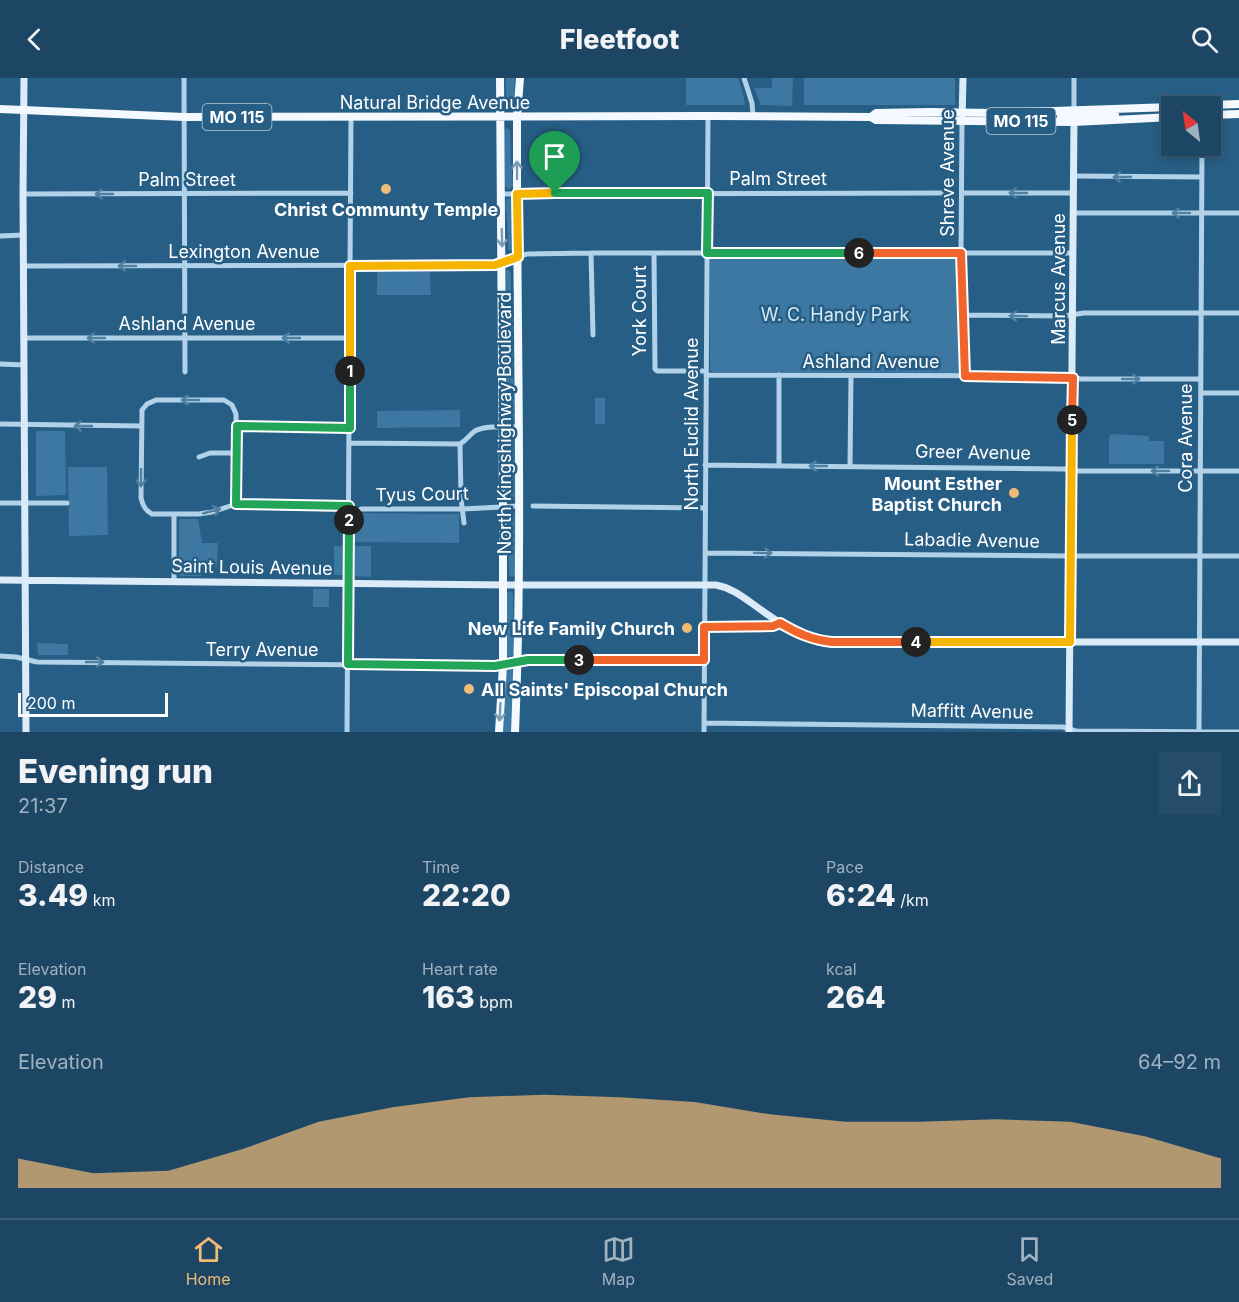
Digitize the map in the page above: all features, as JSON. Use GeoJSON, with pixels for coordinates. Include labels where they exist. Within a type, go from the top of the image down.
{"type":"FeatureCollection","features":[{"type":"Feature","properties":{"kind":"main road","name":"North Kingshighway Boulevard"},"geometry":{"type":"LineString","coordinates":[[499,732],[502,665],[503,507],[500,78]]}},
{"type":"Feature","properties":{"kind":"main road","name":"North Kingshighway Boulevard"},"geometry":{"type":"LineString","coordinates":[[515,732],[519,585],[517,194],[520,78]]}},
{"type":"Feature","properties":{"kind":"main road"},"geometry":{"type":"LineString","coordinates":[[1221,105],[1239,104]]}},
{"type":"Feature","properties":{"kind":"main road","name":"Natural Bridge Avenue"},"geometry":{"type":"LineString","coordinates":[[0,109],[184,117],[753,116],[871,117],[876,120],[912,121],[920,118],[1010,112],[1074,116],[1161,107]]}},
{"type":"Feature","properties":{"kind":"main road","name":"Natural Bridge Avenue"},"geometry":{"type":"LineString","coordinates":[[871,117],[876,113],[962,116],[1012,121],[1029,117],[1161,117]]}},
{"type":"Feature","properties":{"kind":"main road"},"geometry":{"type":"LineString","coordinates":[[1221,115],[1239,114]]}},
{"type":"Feature","properties":{"kind":"street"},"geometry":{"type":"LineString","coordinates":[[24,78],[26,732]]}},
{"type":"Feature","properties":{"kind":"street"},"geometry":{"type":"LineString","coordinates":[[184,78],[185,372]]}},
{"type":"Feature","properties":{"kind":"street"},"geometry":{"type":"LineString","coordinates":[[744,78],[752,103],[753,116]]}},
{"type":"Feature","properties":{"kind":"street","name":"Shreve Avenue"},"geometry":{"type":"LineString","coordinates":[[963,78],[961,253],[965,376]]}},
{"type":"Feature","properties":{"kind":"street","name":"Marcus Avenue"},"geometry":{"type":"LineString","coordinates":[[1069,730],[1074,78]]}},
{"type":"Feature","properties":{"kind":"street","name":"North Euclid Avenue"},"geometry":{"type":"LineString","coordinates":[[704,732],[708,116]]}},
{"type":"Feature","properties":{"kind":"street"},"geometry":{"type":"LineString","coordinates":[[347,732],[351,117]]}},
{"type":"Feature","properties":{"kind":"street","name":"Cora Avenue"},"geometry":{"type":"LineString","coordinates":[[1199,731],[1202,156]]}},
{"type":"Feature","properties":{"kind":"street"},"geometry":{"type":"LineString","coordinates":[[1074,176],[1202,177]]}},
{"type":"Feature","properties":{"kind":"street","name":"Palm Street"},"geometry":{"type":"LineString","coordinates":[[23,194],[351,193]]}},
{"type":"Feature","properties":{"kind":"street","name":"Palm Street"},"geometry":{"type":"LineString","coordinates":[[502,194],[947,193]]}},
{"type":"Feature","properties":{"kind":"street"},"geometry":{"type":"LineString","coordinates":[[962,193],[1073,193]]}},
{"type":"Feature","properties":{"kind":"street"},"geometry":{"type":"LineString","coordinates":[[1074,213],[1239,213]]}},
{"type":"Feature","properties":{"kind":"street"},"geometry":{"type":"LineString","coordinates":[[0,236],[24,235]]}},
{"type":"Feature","properties":{"kind":"street"},"geometry":{"type":"LineString","coordinates":[[591,253],[593,335]]}},
{"type":"Feature","properties":{"kind":"street","name":"Lexington Avenue"},"geometry":{"type":"LineString","coordinates":[[24,266],[495,265],[527,254],[591,253],[1073,253]]}},
{"type":"Feature","properties":{"kind":"street","name":"York Court"},"geometry":{"type":"LineString","coordinates":[[654,254],[655,369]]}},
{"type":"Feature","properties":{"kind":"street"},"geometry":{"type":"LineString","coordinates":[[963,315],[1239,313]]}},
{"type":"Feature","properties":{"kind":"street","name":"Ashland Avenue"},"geometry":{"type":"LineString","coordinates":[[24,338],[350,338]]}},
{"type":"Feature","properties":{"kind":"street"},"geometry":{"type":"LineString","coordinates":[[0,364],[24,365]]}},
{"type":"Feature","properties":{"kind":"street","name":"Ashland Avenue"},"geometry":{"type":"LineString","coordinates":[[655,369],[779,375],[1201,379]]}},
{"type":"Feature","properties":{"kind":"street"},"geometry":{"type":"LineString","coordinates":[[779,375],[779,465]]}},
{"type":"Feature","properties":{"kind":"street"},"geometry":{"type":"LineString","coordinates":[[850,466],[851,376]]}},
{"type":"Feature","properties":{"kind":"street"},"geometry":{"type":"LineString","coordinates":[[1201,393],[1239,393]]}},
{"type":"Feature","properties":{"kind":"street"},"geometry":{"type":"LineString","coordinates":[[236,504],[237,426],[236,414],[232,405],[224,400],[156,400],[147,404],[142,410],[141,426],[141,498],[146,511],[152,514],[199,514],[236,504],[349,506]]}},
{"type":"Feature","properties":{"kind":"street"},"geometry":{"type":"LineString","coordinates":[[0,424],[141,426]]}},
{"type":"Feature","properties":{"kind":"street"},"geometry":{"type":"LineString","coordinates":[[237,426],[350,428]]}},
{"type":"Feature","properties":{"kind":"street"},"geometry":{"type":"LineString","coordinates":[[350,443],[460,444],[482,428],[518,427]]}},
{"type":"Feature","properties":{"kind":"street"},"geometry":{"type":"LineString","coordinates":[[460,444],[464,523]]}},
{"type":"Feature","properties":{"kind":"street"},"geometry":{"type":"LineString","coordinates":[[199,457],[210,453],[235,453]]}},
{"type":"Feature","properties":{"kind":"street","name":"Greer Avenue"},"geometry":{"type":"LineString","coordinates":[[705,465],[1078,471],[1239,471]]}},
{"type":"Feature","properties":{"kind":"street"},"geometry":{"type":"LineString","coordinates":[[0,503],[67,503]]}},
{"type":"Feature","properties":{"kind":"street","name":"Tyus Court"},"geometry":{"type":"LineString","coordinates":[[361,509],[463,509],[519,506]]}},
{"type":"Feature","properties":{"kind":"street"},"geometry":{"type":"LineString","coordinates":[[533,506],[705,508]]}},
{"type":"Feature","properties":{"kind":"street"},"geometry":{"type":"LineString","coordinates":[[174,514],[174,582]]}},
{"type":"Feature","properties":{"kind":"street","name":"Labadie Avenue"},"geometry":{"type":"LineString","coordinates":[[705,553],[1239,556]]}},
{"type":"Feature","properties":{"kind":"street","name":"Saint Louis Avenue"},"geometry":{"type":"LineString","coordinates":[[0,580],[519,585],[705,584],[719,585],[732,590],[780,623],[805,636],[832,642],[1239,642]]}},
{"type":"Feature","properties":{"kind":"street"},"geometry":{"type":"LineString","coordinates":[[704,627],[773,626],[780,623]]}},
{"type":"Feature","properties":{"kind":"street","name":"Terry Avenue"},"geometry":{"type":"LineString","coordinates":[[0,656],[37,662],[502,665],[528,660],[704,660]]}},
{"type":"Feature","properties":{"kind":"street","name":"Maffitt Avenue"},"geometry":{"type":"LineString","coordinates":[[704,723],[1063,727],[1076,731],[1239,732]]}},
{"type":"Feature","properties":{"kind":"green space"},"geometry":{"type":"Polygon","coordinates":[[[506,78],[515,78],[514,99],[508,105],[506,103],[506,78]]]}},
{"type":"Feature","properties":{"kind":"green space"},"geometry":{"type":"Polygon","coordinates":[[[686,78],[738,78],[745,105],[686,105],[686,78]]]}},
{"type":"Feature","properties":{"kind":"green space"},"geometry":{"type":"Polygon","coordinates":[[[772,78],[793,78],[792,106],[761,105],[754,88],[772,88],[772,78]]]}},
{"type":"Feature","properties":{"kind":"green space"},"geometry":{"type":"Polygon","coordinates":[[[804,78],[955,78],[955,105],[804,105],[804,78]]]}},
{"type":"Feature","properties":{"kind":"green space"},"geometry":{"type":"Polygon","coordinates":[[[506,128],[510,130],[513,184],[509,189],[505,185],[504,130],[506,128]]]}},
{"type":"Feature","properties":{"kind":"green space"},"geometry":{"type":"Polygon","coordinates":[[[509,198],[513,200],[513,248],[511,251],[508,249],[505,201],[509,198]]]}},
{"type":"Feature","properties":{"kind":"green space","name":"W. C. Handy Park"},"geometry":{"type":"Polygon","coordinates":[[[955,256],[957,258],[961,369],[958,373],[712,372],[710,370],[711,257],[955,256]]]}},
{"type":"Feature","properties":{"kind":"green space"},"geometry":{"type":"Polygon","coordinates":[[[506,270],[511,273],[513,317],[514,419],[508,423],[506,420],[506,270]]]}},
{"type":"Feature","properties":{"kind":"green space"},"geometry":{"type":"Polygon","coordinates":[[[377,272],[430,272],[431,295],[377,295],[377,272]]]}},
{"type":"Feature","properties":{"kind":"green space"},"geometry":{"type":"Polygon","coordinates":[[[595,398],[605,398],[605,424],[595,424],[595,398]]]}},
{"type":"Feature","properties":{"kind":"green space"},"geometry":{"type":"Polygon","coordinates":[[[460,410],[460,427],[377,428],[377,411],[460,410]]]}},
{"type":"Feature","properties":{"kind":"green space"},"geometry":{"type":"Polygon","coordinates":[[[36,431],[65,431],[66,495],[36,496],[36,431]]]}},
{"type":"Feature","properties":{"kind":"green space"},"geometry":{"type":"Polygon","coordinates":[[[1111,434],[1149,436],[1149,441],[1164,441],[1164,464],[1109,464],[1111,434]]]}},
{"type":"Feature","properties":{"kind":"green space"},"geometry":{"type":"Polygon","coordinates":[[[507,435],[514,437],[515,497],[512,501],[507,498],[507,435]]]}},
{"type":"Feature","properties":{"kind":"green space"},"geometry":{"type":"Polygon","coordinates":[[[68,467],[107,467],[108,535],[69,536],[68,467]]]}},
{"type":"Feature","properties":{"kind":"green space"},"geometry":{"type":"Polygon","coordinates":[[[508,512],[515,514],[515,575],[512,577],[509,575],[508,512]]]}},
{"type":"Feature","properties":{"kind":"green space"},"geometry":{"type":"Polygon","coordinates":[[[354,513],[459,514],[459,543],[354,542],[354,513]]]}},
{"type":"Feature","properties":{"kind":"green space"},"geometry":{"type":"Polygon","coordinates":[[[180,519],[198,519],[202,543],[218,543],[217,566],[207,568],[201,576],[180,576],[179,574],[180,519]]]}},
{"type":"Feature","properties":{"kind":"green space"},"geometry":{"type":"Polygon","coordinates":[[[334,546],[343,546],[343,575],[334,575],[334,546]]]}},
{"type":"Feature","properties":{"kind":"green space"},"geometry":{"type":"Polygon","coordinates":[[[354,546],[371,546],[371,577],[353,576],[354,546]]]}},
{"type":"Feature","properties":{"kind":"green space"},"geometry":{"type":"Polygon","coordinates":[[[313,589],[329,589],[329,607],[313,607],[313,589]]]}},
{"type":"Feature","properties":{"kind":"green space"},"geometry":{"type":"Polygon","coordinates":[[[509,591],[513,593],[514,654],[509,657],[506,651],[507,593],[509,591]]]}},
{"type":"Feature","properties":{"kind":"green space"},"geometry":{"type":"Polygon","coordinates":[[[37,643],[68,644],[68,655],[38,655],[37,643]]]}},
{"type":"Feature","properties":{"kind":"green space"},"geometry":{"type":"Polygon","coordinates":[[[510,667],[514,670],[511,732],[503,732],[506,670],[510,667]]]}},
{"type":"Feature","properties":{"kind":"place","name":"Christ Communty Temple"},"geometry":{"type":"Point","coordinates":[386,189]}},
{"type":"Feature","properties":{"kind":"place","name":"Mount Esther Baptist Church"},"geometry":{"type":"Point","coordinates":[1014,493]}},
{"type":"Feature","properties":{"kind":"place","name":"New Life Family Church"},"geometry":{"type":"Point","coordinates":[687,628]}},
{"type":"Feature","properties":{"kind":"place","name":"All Saints' Episcopal Church"},"geometry":{"type":"Point","coordinates":[469,689]}},
{"type":"Feature","properties":{"kind":"route"},"geometry":{"type":"LineString","coordinates":[[555,193],[708,193],[707,253],[961,253],[965,376],[1066,376],[1073,378],[1070,642],[832,642],[805,636],[780,623],[773,626],[704,627],[704,660],[528,660],[495,666],[348,664],[349,506],[236,504],[237,426],[350,428],[350,266],[495,265],[518,257],[517,194],[555,193]]}}]}
